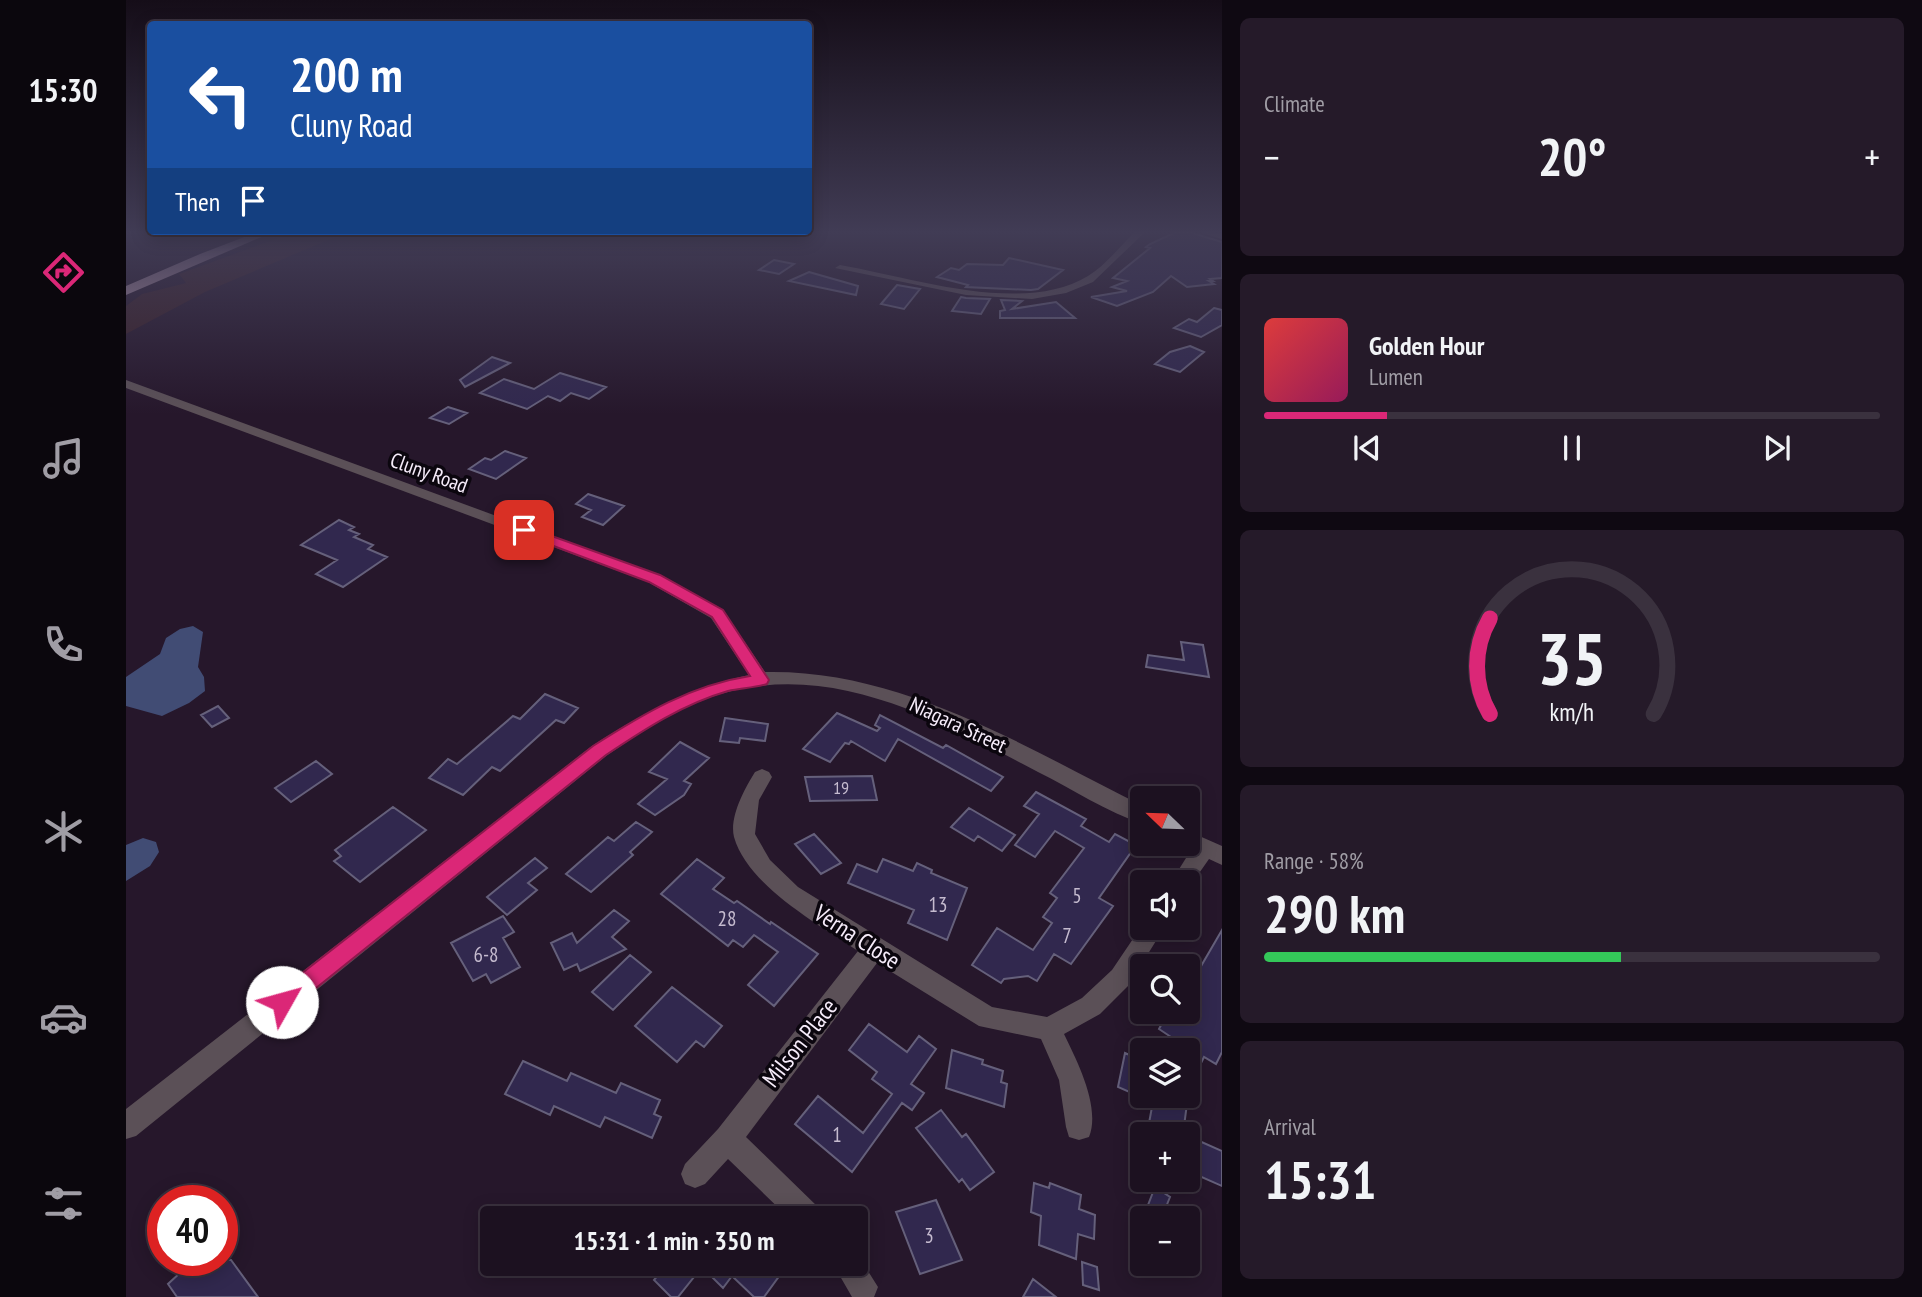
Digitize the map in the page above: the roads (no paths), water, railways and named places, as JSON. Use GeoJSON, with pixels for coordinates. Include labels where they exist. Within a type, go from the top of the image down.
{"type":"FeatureCollection","features":[{"type":"Feature","properties":{"kind":"street"},"geometry":{"type":"LineString","coordinates":[[974,293],[988,295],[1053,293]]}},
{"type":"Feature","properties":{"kind":"street","name":"Cluny Road"},"geometry":{"type":"LineString","coordinates":[[126,384],[654,579],[717,614],[761,680]]}},
{"type":"Feature","properties":{"kind":"street","name":"Niagara Street"},"geometry":{"type":"LineString","coordinates":[[126,1126],[599,751],[654,715],[694,696],[729,685],[793,679],[829,682],[889,694],[932,710],[1130,809]]}},
{"type":"Feature","properties":{"kind":"street","name":"Verna Close"},"geometry":{"type":"LineString","coordinates":[[762,777],[749,800],[744,835],[762,866],[790,894],[988,1018],[1049,1029]]}},
{"type":"Feature","properties":{"kind":"street"},"geometry":{"type":"LineString","coordinates":[[1190,870],[1205,847]]}},
{"type":"Feature","properties":{"kind":"street"},"geometry":{"type":"LineString","coordinates":[[1079,1126],[1072,1079],[1049,1029],[1091,1006],[1120,978],[1145,940]]}},
{"type":"Feature","properties":{"kind":"street","name":"Milson Place"},"geometry":{"type":"LineString","coordinates":[[695,1174],[728,1139],[874,949]]}},
{"type":"Feature","properties":{"kind":"street"},"geometry":{"type":"LineString","coordinates":[[728,1139],[797,1206]]}},
{"type":"Feature","properties":{"kind":"water"},"geometry":{"type":"Polygon","coordinates":[[[193,626],[203,632],[198,667],[204,677],[205,691],[189,703],[162,716],[126,706],[126,677],[160,654],[166,638],[180,629],[193,626]]]}},
{"type":"Feature","properties":{"kind":"water"},"geometry":{"type":"Polygon","coordinates":[[[143,838],[156,842],[159,852],[150,866],[126,881],[126,845],[143,838]]]}}]}
